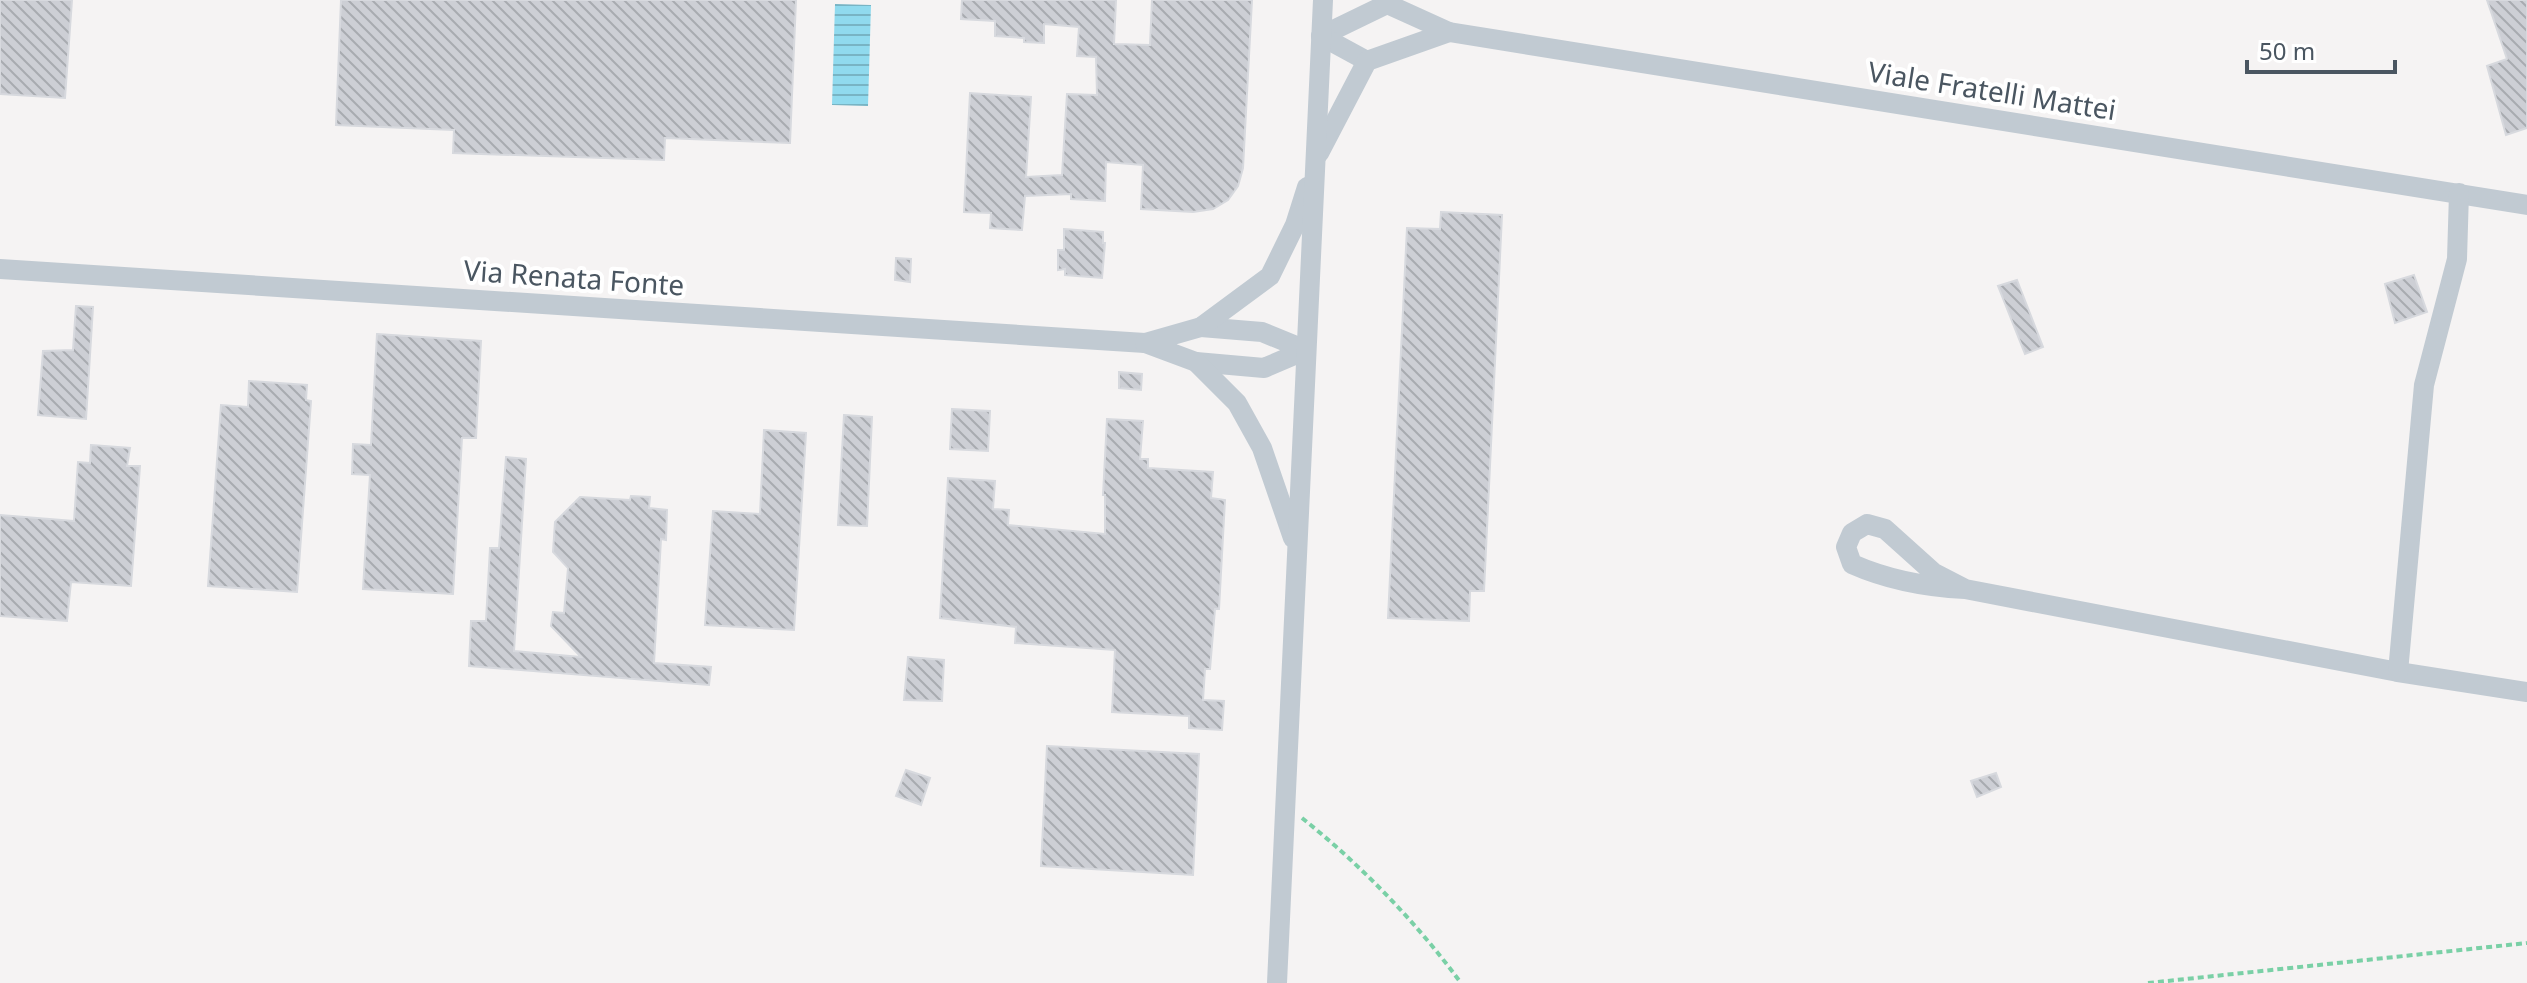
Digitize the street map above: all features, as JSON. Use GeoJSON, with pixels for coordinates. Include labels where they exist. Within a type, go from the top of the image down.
{"type":"FeatureCollection","features":[{"type":"Feature","properties":{"kind":"street"},"geometry":{"type":"LineString","coordinates":[[1277,983],[1323,0]]}},
{"type":"Feature","properties":{"kind":"street","name":"Viale Fratelli Mattei"},"geometry":{"type":"LineString","coordinates":[[1321,36],[1386,2],[1449,32],[2527,205]]}},
{"type":"Feature","properties":{"kind":"street","name":"Viale Fratelli Mattei"},"geometry":{"type":"LineString","coordinates":[[1367,61],[1449,32]]}},
{"type":"Feature","properties":{"kind":"street"},"geometry":{"type":"LineString","coordinates":[[1315,162],[1367,61],[1321,36]]}},
{"type":"Feature","properties":{"kind":"street","name":"Via Renata Fonte"},"geometry":{"type":"LineString","coordinates":[[1145,343],[1201,327],[1270,276],[1295,225],[1315,162]]}},
{"type":"Feature","properties":{"kind":"street"},"geometry":{"type":"LineString","coordinates":[[2398,672],[2424,385],[2457,259],[2459,193]]}},
{"type":"Feature","properties":{"kind":"street","name":"Via Renata Fonte"},"geometry":{"type":"LineString","coordinates":[[0,269],[1145,343],[1196,362],[1264,368],[1306,350]]}},
{"type":"Feature","properties":{"kind":"street","name":"Via Renata Fonte"},"geometry":{"type":"LineString","coordinates":[[1201,327],[1262,332],[1306,350]]}},
{"type":"Feature","properties":{"kind":"street","name":"Via Renata Fonte"},"geometry":{"type":"LineString","coordinates":[[1196,362],[1237,403],[1262,448],[1296,547]]}},
{"type":"Feature","properties":{"kind":"street"},"geometry":{"type":"LineString","coordinates":[[1965,589],[1934,573],[1885,529],[1867,524],[1852,533],[1846,547],[1852,564],[1873,573],[1928,587],[1965,589],[2398,672],[2527,692]]}},
{"type":"Feature","properties":{"kind":"path"},"geometry":{"type":"LineString","coordinates":[[1285,805],[1335,844],[1417,927],[1461,983]]}},
{"type":"Feature","properties":{"kind":"path"},"geometry":{"type":"LineString","coordinates":[[2148,983],[2527,943]]}},
{"type":"Feature","properties":{"kind":"water"},"geometry":{"type":"Polygon","coordinates":[[[835,4],[871,5],[868,106],[832,105],[835,4]]]}},
{"type":"Feature","properties":{"kind":"building"},"geometry":{"type":"Polygon","coordinates":[[[0,0],[72,0],[65,98],[0,94],[0,0]]]}},
{"type":"Feature","properties":{"kind":"building"},"geometry":{"type":"Polygon","coordinates":[[[341,0],[796,0],[790,143],[665,138],[664,160],[453,153],[454,130],[336,125],[341,0]]]}},
{"type":"Feature","properties":{"kind":"building"},"geometry":{"type":"Polygon","coordinates":[[[962,0],[1116,0],[1114,44],[1150,45],[1152,0],[1252,0],[1243,168],[1238,186],[1228,200],[1213,209],[1193,212],[1141,209],[1143,165],[1106,162],[1105,201],[1071,199],[1071,194],[1025,196],[1022,230],[990,228],[991,213],[964,212],[970,93],[1031,97],[1026,177],[1062,175],[1067,94],[1097,95],[1096,57],[1077,56],[1079,27],[1044,24],[1044,43],[995,36],[995,21],[961,19],[962,0]]]}},
{"type":"Feature","properties":{"kind":"building"},"geometry":{"type":"Polygon","coordinates":[[[2487,0],[2527,0],[2527,128],[2506,135],[2487,66],[2507,59],[2487,0]]]}},
{"type":"Feature","properties":{"kind":"building"},"geometry":{"type":"Polygon","coordinates":[[[1441,212],[1502,215],[1484,591],[1470,591],[1469,621],[1388,618],[1407,228],[1440,229],[1441,212]]]}},
{"type":"Feature","properties":{"kind":"building"},"geometry":{"type":"Polygon","coordinates":[[[1064,229],[1103,232],[1102,278],[1065,275],[1065,269],[1058,270],[1058,250],[1064,250],[1064,229]]]}},
{"type":"Feature","properties":{"kind":"building"},"geometry":{"type":"Polygon","coordinates":[[[896,258],[911,259],[910,282],[895,280],[896,258]]]}},
{"type":"Feature","properties":{"kind":"building"},"geometry":{"type":"Polygon","coordinates":[[[2414,275],[2427,312],[2395,323],[2385,284],[2414,275]]]}},
{"type":"Feature","properties":{"kind":"building"},"geometry":{"type":"Polygon","coordinates":[[[2017,280],[2043,347],[2025,354],[1998,286],[2017,280]]]}},
{"type":"Feature","properties":{"kind":"building"},"geometry":{"type":"Polygon","coordinates":[[[76,306],[93,307],[86,419],[38,415],[43,351],[73,350],[76,306]]]}},
{"type":"Feature","properties":{"kind":"building"},"geometry":{"type":"Polygon","coordinates":[[[377,334],[481,341],[476,438],[462,438],[453,594],[363,589],[370,475],[352,474],[353,444],[371,445],[377,334]]]}},
{"type":"Feature","properties":{"kind":"building"},"geometry":{"type":"Polygon","coordinates":[[[1119,372],[1142,374],[1141,390],[1119,388],[1119,372]]]}},
{"type":"Feature","properties":{"kind":"building"},"geometry":{"type":"Polygon","coordinates":[[[249,381],[307,385],[306,400],[311,401],[297,592],[208,586],[221,405],[248,407],[249,381]]]}},
{"type":"Feature","properties":{"kind":"building"},"geometry":{"type":"Polygon","coordinates":[[[952,409],[990,411],[988,451],[950,449],[952,409]]]}},
{"type":"Feature","properties":{"kind":"building"},"geometry":{"type":"Polygon","coordinates":[[[844,415],[872,417],[867,526],[838,525],[844,415]]]}},
{"type":"Feature","properties":{"kind":"building"},"geometry":{"type":"Polygon","coordinates":[[[1107,419],[1143,421],[1140,459],[1148,459],[1148,468],[1213,472],[1211,498],[1225,500],[1219,609],[1215,609],[1210,669],[1205,669],[1203,700],[1224,701],[1222,730],[1189,728],[1189,716],[1112,712],[1115,650],[1015,643],[1016,627],[940,618],[948,478],[995,481],[993,509],[1009,510],[1008,525],[1105,534],[1103,495],[1107,419]]]}},
{"type":"Feature","properties":{"kind":"building"},"geometry":{"type":"Polygon","coordinates":[[[764,430],[806,433],[794,630],[705,625],[713,511],[760,514],[764,430]]]}},
{"type":"Feature","properties":{"kind":"building"},"geometry":{"type":"Polygon","coordinates":[[[91,445],[130,448],[127,466],[140,466],[131,586],[71,582],[67,621],[0,616],[0,515],[74,521],[78,462],[90,463],[91,445]]]}},
{"type":"Feature","properties":{"kind":"building"},"geometry":{"type":"Polygon","coordinates":[[[506,457],[526,459],[514,651],[581,657],[551,626],[553,612],[564,613],[568,568],[553,552],[555,522],[580,497],[630,500],[631,496],[650,497],[649,508],[667,510],[666,540],[661,539],[654,663],[711,667],[709,685],[469,666],[471,621],[486,621],[490,548],[499,548],[506,457]]]}},
{"type":"Feature","properties":{"kind":"building"},"geometry":{"type":"Polygon","coordinates":[[[908,657],[944,660],[942,701],[904,700],[908,657]]]}},
{"type":"Feature","properties":{"kind":"building"},"geometry":{"type":"Polygon","coordinates":[[[1047,746],[1199,754],[1193,875],[1041,866],[1047,746]]]}},
{"type":"Feature","properties":{"kind":"building"},"geometry":{"type":"Polygon","coordinates":[[[906,770],[930,778],[921,805],[896,796],[906,770]]]}},
{"type":"Feature","properties":{"kind":"building"},"geometry":{"type":"Polygon","coordinates":[[[1996,773],[2001,787],[1977,797],[1971,781],[1996,773]]]}}]}
